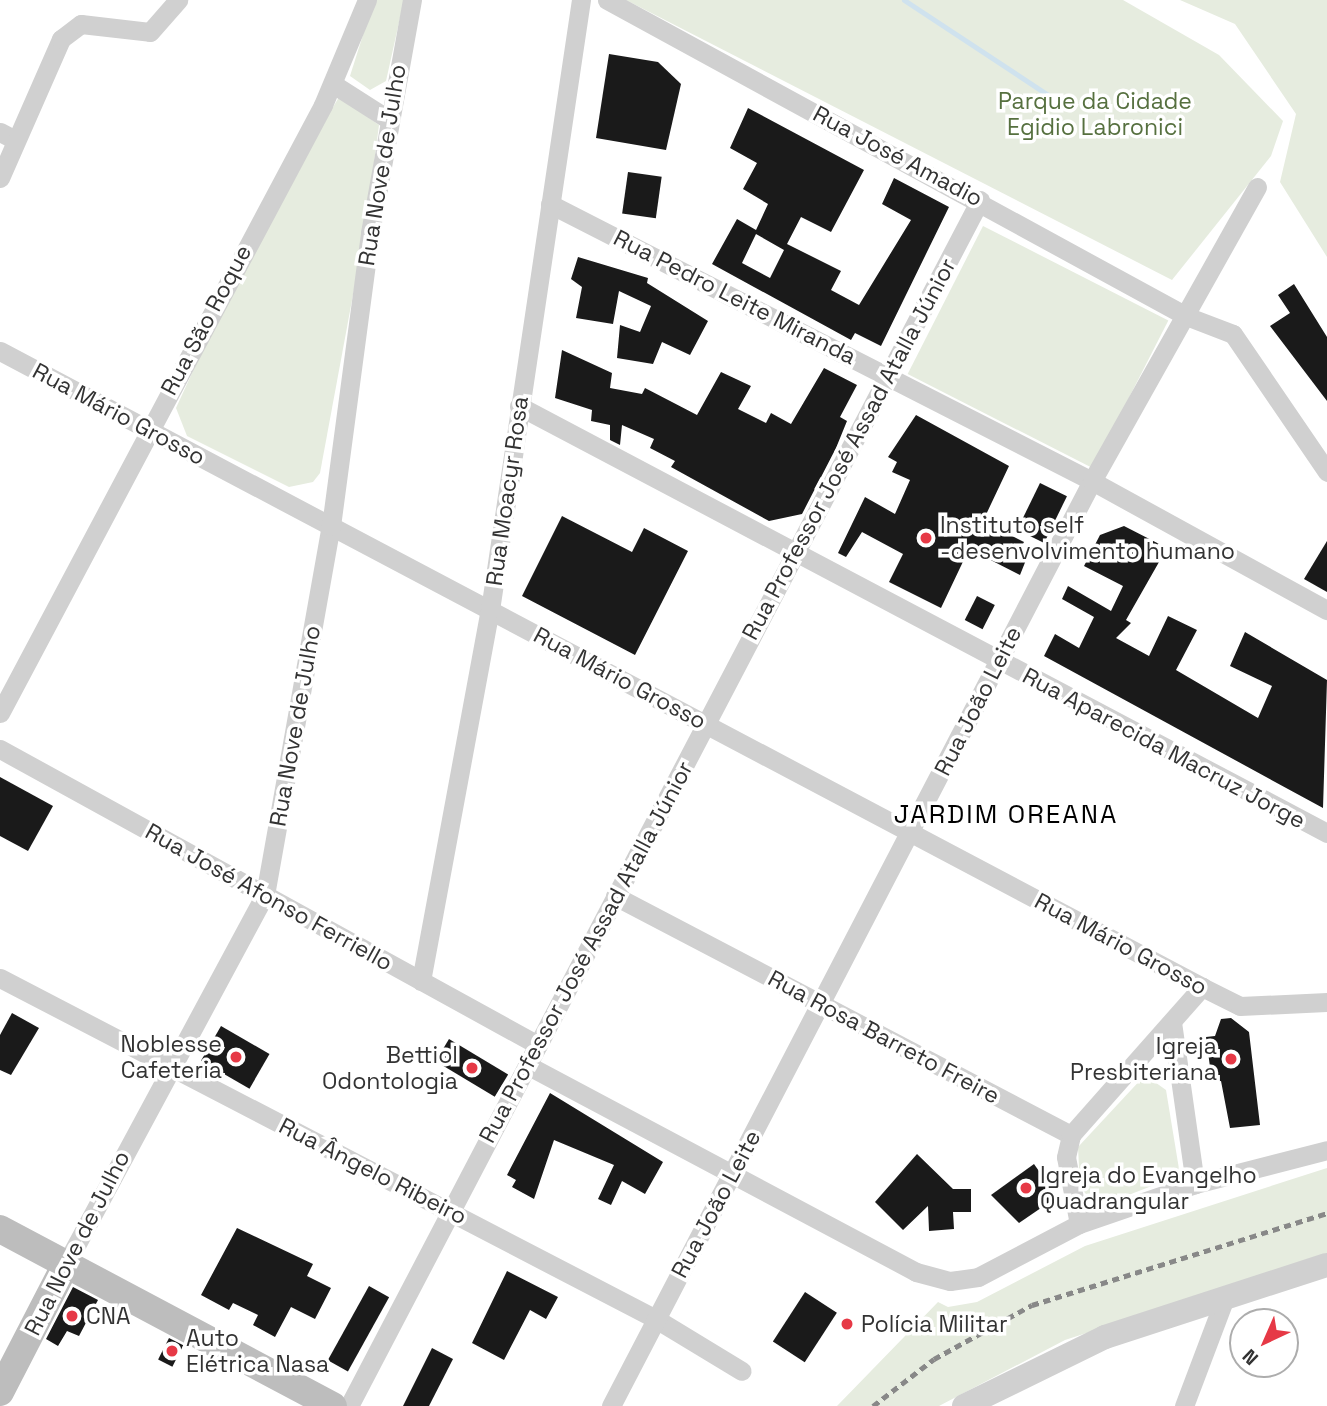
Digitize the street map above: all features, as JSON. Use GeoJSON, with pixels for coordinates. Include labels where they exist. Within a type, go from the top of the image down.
{"type":"FeatureCollection","features":[{"type":"Feature","properties":{"kind":"main road"},"geometry":{"type":"LineString","coordinates":[[0,1229],[333,1406]]}},
{"type":"Feature","properties":{"kind":"main road","name":"Rua Nove de Julho"},"geometry":{"type":"LineString","coordinates":[[0,1392],[66,1264]]}},
{"type":"Feature","properties":{"kind":"street"},"geometry":{"type":"LineString","coordinates":[[0,178],[8,136],[54,49],[81,24],[150,32],[167,18],[178,0]]}},
{"type":"Feature","properties":{"kind":"street","name":"Rua São Roque"},"geometry":{"type":"LineString","coordinates":[[0,713],[333,84],[367,0]]}},
{"type":"Feature","properties":{"kind":"street","name":"Rua Nove de Julho"},"geometry":{"type":"LineString","coordinates":[[66,1264],[168,1067],[264,895],[331,526],[388,119],[412,0]]}},
{"type":"Feature","properties":{"kind":"street","name":"Rua Moacyr Rosa"},"geometry":{"type":"LineString","coordinates":[[421,981],[490,610],[581,0]]}},
{"type":"Feature","properties":{"kind":"street","name":"Rua José Amadio"},"geometry":{"type":"LineString","coordinates":[[607,0],[980,200],[1186,316],[1242,341],[1327,472]]}},
{"type":"Feature","properties":{"kind":"street"},"geometry":{"type":"LineString","coordinates":[[333,84],[388,119]]}},
{"type":"Feature","properties":{"kind":"street","name":"Rua João Leite"},"geometry":{"type":"LineString","coordinates":[[611,1406],[1092,481],[1257,187]]}},
{"type":"Feature","properties":{"kind":"street","name":"Rua Professor José Assad Atalla Júnior"},"geometry":{"type":"LineString","coordinates":[[349,1406],[980,200]]}},
{"type":"Feature","properties":{"kind":"street","name":"Rua Pedro Leite Miranda"},"geometry":{"type":"LineString","coordinates":[[550,204],[1092,481],[1327,610]]}},
{"type":"Feature","properties":{"kind":"street","name":"Rua Mário Grosso"},"geometry":{"type":"LineString","coordinates":[[0,351],[1202,988],[1240,1006],[1327,1002]]}},
{"type":"Feature","properties":{"kind":"street","name":"Rua Aparecida Macruz Jorge"},"geometry":{"type":"LineString","coordinates":[[519,406],[1327,833]]}},
{"type":"Feature","properties":{"kind":"street","name":"Rua José Afonso Ferriello"},"geometry":{"type":"LineString","coordinates":[[0,749],[538,1045]]}},
{"type":"Feature","properties":{"kind":"street","name":"Rua Rosa Barreto Freire"},"geometry":{"type":"LineString","coordinates":[[615,896],[1071,1135]]}},
{"type":"Feature","properties":{"kind":"street","name":"Rua Ângelo Ribeiro"},"geometry":{"type":"LineString","coordinates":[[0,978],[656,1319],[742,1371]]}},
{"type":"Feature","properties":{"kind":"street"},"geometry":{"type":"LineString","coordinates":[[1079,1224],[1066,1157],[1071,1135],[1202,988]]}},
{"type":"Feature","properties":{"kind":"street"},"geometry":{"type":"LineString","coordinates":[[1172,1022],[1195,1184]]}},
{"type":"Feature","properties":{"kind":"street"},"geometry":{"type":"LineString","coordinates":[[527,1065],[916,1272],[950,1281],[978,1277],[1079,1224],[1195,1184],[1327,1150]]}},
{"type":"Feature","properties":{"kind":"street"},"geometry":{"type":"LineString","coordinates":[[964,1406],[1105,1337],[1327,1265]]}},
{"type":"Feature","properties":{"kind":"street"},"geometry":{"type":"LineString","coordinates":[[1184,1406],[1224,1300]]}},
{"type":"Feature","properties":{"kind":"green space"},"geometry":{"type":"Polygon","coordinates":[[[374,0],[404,0],[386,81],[370,90],[350,76],[374,0]]]}},
{"type":"Feature","properties":{"kind":"green space","name":"Parque da Cidade Egidio Labronici"},"geometry":{"type":"Polygon","coordinates":[[[626,0],[1123,0],[1219,55],[1283,121],[1271,156],[1172,280],[626,0]]]}},
{"type":"Feature","properties":{"kind":"green space"},"geometry":{"type":"Polygon","coordinates":[[[1180,0],[1327,0],[1327,257],[1280,182],[1296,114],[1235,24],[1180,0]]]}},
{"type":"Feature","properties":{"kind":"green space"},"geometry":{"type":"Polygon","coordinates":[[[339,97],[379,125],[365,230],[320,473],[313,482],[289,487],[187,436],[176,408],[249,249],[339,97]]]}},
{"type":"Feature","properties":{"kind":"green space"},"geometry":{"type":"Polygon","coordinates":[[[983,226],[1168,320],[1093,468],[908,374],[983,226]]]}},
{"type":"Feature","properties":{"kind":"green space"},"geometry":{"type":"Polygon","coordinates":[[[1145,1075],[1166,1090],[1180,1175],[1108,1203],[1092,1201],[1080,1187],[1078,1147],[1145,1075]]]}},
{"type":"Feature","properties":{"kind":"green space"},"geometry":{"type":"Polygon","coordinates":[[[1327,1168],[1327,1255],[1065,1340],[939,1406],[837,1406],[938,1302],[948,1307],[977,1302],[1085,1246],[1327,1168]]]}},
{"type":"Feature","properties":{"kind":"building"},"geometry":{"type":"Polygon","coordinates":[[[609,54],[658,62],[681,84],[666,150],[596,138],[609,54]]]}},
{"type":"Feature","properties":{"kind":"building"},"geometry":{"type":"Polygon","coordinates":[[[748,108],[864,170],[831,232],[801,217],[787,244],[841,271],[831,290],[859,305],[911,220],[882,204],[894,178],[949,207],[881,346],[855,333],[851,340],[712,264],[737,219],[756,230],[768,204],[743,189],[757,163],[730,148],[748,108]],[[756,234],[742,263],[770,278],[784,250],[756,234]]]}},
{"type":"Feature","properties":{"kind":"building"},"geometry":{"type":"Polygon","coordinates":[[[628,172],[662,177],[656,218],[622,214],[628,172]]]}},
{"type":"Feature","properties":{"kind":"building"},"geometry":{"type":"Polygon","coordinates":[[[578,257],[648,278],[647,283],[708,321],[690,355],[662,342],[653,364],[617,358],[620,325],[640,332],[651,306],[619,291],[613,324],[576,318],[582,287],[571,279],[578,257]]]}},
{"type":"Feature","properties":{"kind":"building"},"geometry":{"type":"Polygon","coordinates":[[[1294,284],[1327,337],[1327,401],[1270,326],[1290,313],[1278,295],[1294,284]]]}},
{"type":"Feature","properties":{"kind":"building"},"geometry":{"type":"Polygon","coordinates":[[[562,350],[612,373],[610,388],[642,394],[645,388],[697,415],[721,372],[751,386],[738,409],[766,423],[771,413],[791,424],[824,368],[857,385],[840,417],[847,421],[836,448],[802,514],[769,521],[671,467],[675,461],[650,448],[654,439],[622,425],[620,445],[610,440],[610,425],[591,421],[592,410],[555,398],[562,350]]]}},
{"type":"Feature","properties":{"kind":"building"},"geometry":{"type":"Polygon","coordinates":[[[916,415],[1009,466],[983,521],[1024,542],[1017,555],[1026,560],[1020,575],[969,549],[941,608],[889,582],[903,554],[862,532],[846,557],[838,553],[865,497],[895,514],[910,480],[892,472],[897,462],[888,457],[916,415]]]}},
{"type":"Feature","properties":{"kind":"building"},"geometry":{"type":"Polygon","coordinates":[[[1040,483],[1067,496],[1044,543],[1017,530],[1040,483]]]}},
{"type":"Feature","properties":{"kind":"building"},"geometry":{"type":"Polygon","coordinates":[[[562,516],[632,552],[644,528],[688,551],[635,655],[522,596],[562,516]]]}},
{"type":"Feature","properties":{"kind":"building"},"geometry":{"type":"Polygon","coordinates":[[[1124,526],[1167,548],[1126,620],[1131,623],[1116,638],[1149,656],[1168,616],[1197,630],[1176,670],[1258,718],[1272,686],[1230,666],[1245,632],[1327,680],[1323,808],[1044,656],[1055,634],[1079,648],[1094,617],[1062,599],[1068,586],[1111,611],[1123,586],[1084,566],[1100,535],[1124,526]]]}},
{"type":"Feature","properties":{"kind":"building"},"geometry":{"type":"Polygon","coordinates":[[[1327,541],[1327,592],[1304,579],[1327,541]]]}},
{"type":"Feature","properties":{"kind":"building"},"geometry":{"type":"Polygon","coordinates":[[[977,596],[995,605],[983,629],[965,620],[977,596]]]}},
{"type":"Feature","properties":{"kind":"building"},"geometry":{"type":"Polygon","coordinates":[[[0,777],[53,806],[28,851],[0,836],[0,777]]]}},
{"type":"Feature","properties":{"kind":"building"},"geometry":{"type":"Polygon","coordinates":[[[12,1013],[39,1028],[11,1075],[0,1070],[0,1035],[12,1013]]]}},
{"type":"Feature","properties":{"kind":"building","name":"Igreja Presbiteriana"},"geometry":{"type":"Polygon","coordinates":[[[1231,1018],[1249,1032],[1260,1125],[1230,1128],[1221,1081],[1212,1082],[1206,1037],[1215,1036],[1221,1019],[1231,1018]]]}},
{"type":"Feature","properties":{"kind":"building","name":"Noblesse Cafeteria"},"geometry":{"type":"Polygon","coordinates":[[[221,1026],[269,1054],[249,1089],[201,1061],[221,1026]]]}},
{"type":"Feature","properties":{"kind":"building","name":"Bettiol Odontologia"},"geometry":{"type":"Polygon","coordinates":[[[449,1039],[508,1075],[495,1097],[436,1061],[449,1039]]]}},
{"type":"Feature","properties":{"kind":"building"},"geometry":{"type":"Polygon","coordinates":[[[550,1093],[663,1162],[645,1194],[622,1181],[611,1205],[598,1199],[614,1165],[554,1140],[534,1199],[512,1187],[516,1180],[507,1175],[550,1093]]]}},
{"type":"Feature","properties":{"kind":"building"},"geometry":{"type":"Polygon","coordinates":[[[917,1154],[953,1189],[971,1189],[971,1212],[953,1212],[954,1229],[929,1231],[928,1206],[903,1230],[875,1202],[917,1154]]]}},
{"type":"Feature","properties":{"kind":"building","name":"Igreja do Evangelho Quadrangular"},"geometry":{"type":"Polygon","coordinates":[[[1034,1164],[1057,1197],[1019,1223],[991,1195],[1034,1164]]]}},
{"type":"Feature","properties":{"kind":"building"},"geometry":{"type":"Polygon","coordinates":[[[237,1228],[313,1264],[307,1276],[331,1288],[315,1319],[291,1307],[275,1337],[253,1325],[258,1315],[233,1303],[229,1310],[201,1295],[237,1228]]]}},
{"type":"Feature","properties":{"kind":"building"},"geometry":{"type":"Polygon","coordinates":[[[507,1271],[558,1297],[546,1319],[530,1310],[504,1360],[472,1343],[507,1271]]]}},
{"type":"Feature","properties":{"kind":"building"},"geometry":{"type":"Polygon","coordinates":[[[369,1286],[389,1297],[348,1371],[328,1360],[369,1286]]]}},
{"type":"Feature","properties":{"kind":"building","name":"CNA"},"geometry":{"type":"Polygon","coordinates":[[[73,1287],[98,1300],[79,1336],[67,1331],[58,1346],[46,1339],[73,1287]]]}},
{"type":"Feature","properties":{"kind":"building"},"geometry":{"type":"Polygon","coordinates":[[[805,1292],[837,1313],[805,1362],[773,1341],[805,1292]]]}},
{"type":"Feature","properties":{"kind":"building","name":"Auto Elétrica Nasa"},"geometry":{"type":"Polygon","coordinates":[[[169,1338],[183,1345],[172,1367],[158,1359],[169,1338]]]}},
{"type":"Feature","properties":{"kind":"building"},"geometry":{"type":"Polygon","coordinates":[[[432,1348],[453,1359],[429,1406],[403,1406],[432,1348]]]}},
{"type":"Feature","properties":{"kind":"waterway"},"geometry":{"type":"LineString","coordinates":[[904,0],[1054,99]]}},
{"type":"Feature","properties":{"kind":"railway"},"geometry":{"type":"LineString","coordinates":[[873,1406],[934,1359],[1032,1305],[1327,1213]]}},
{"type":"Feature","properties":{"kind":"place","name":"Instituto self -desenvolvimento humano"},"geometry":{"type":"Point","coordinates":[926,538]}},
{"type":"Feature","properties":{"kind":"place","name":"Noblesse Cafeteria"},"geometry":{"type":"Point","coordinates":[236,1057]}},
{"type":"Feature","properties":{"kind":"place","name":"Igreja Presbiteriana"},"geometry":{"type":"Point","coordinates":[1231,1059]}},
{"type":"Feature","properties":{"kind":"place","name":"Bettiol Odontologia"},"geometry":{"type":"Point","coordinates":[472,1068]}},
{"type":"Feature","properties":{"kind":"place","name":"Igreja do Evangelho Quadrangular"},"geometry":{"type":"Point","coordinates":[1026,1188]}},
{"type":"Feature","properties":{"kind":"place","name":"CNA"},"geometry":{"type":"Point","coordinates":[72,1316]}},
{"type":"Feature","properties":{"kind":"place","name":"Polícia Militar"},"geometry":{"type":"Point","coordinates":[847,1324]}},
{"type":"Feature","properties":{"kind":"place","name":"Auto Elétrica Nasa"},"geometry":{"type":"Point","coordinates":[172,1351]}},
{"type":"Feature","properties":{"kind":"district","name":"JARDIM OREANA"},"geometry":{"type":"Point","coordinates":[1006,815]}}]}
